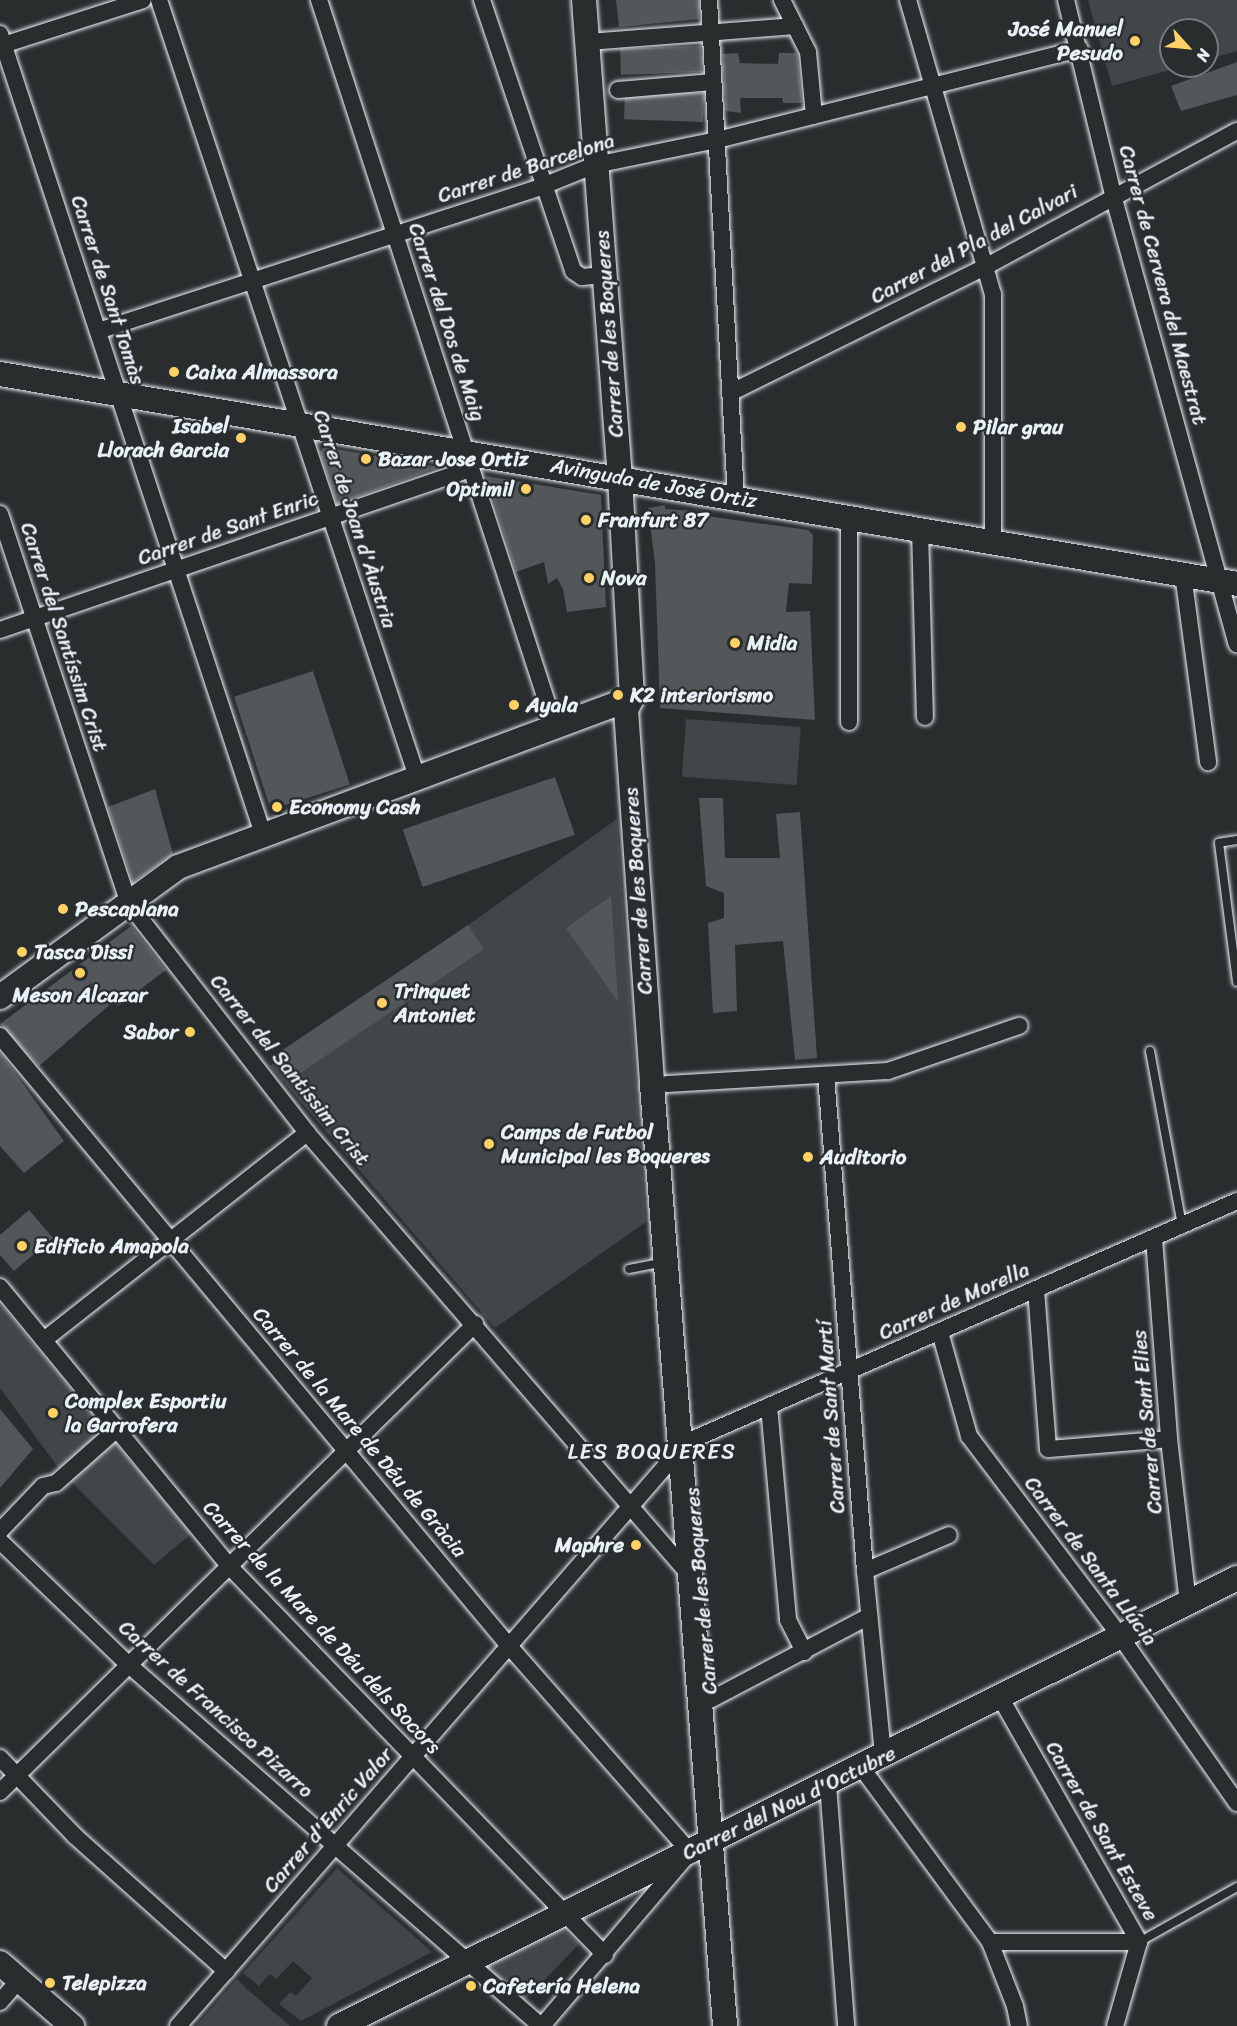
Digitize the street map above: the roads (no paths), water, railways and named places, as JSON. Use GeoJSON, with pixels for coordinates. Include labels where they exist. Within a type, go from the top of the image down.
{"type":"FeatureCollection","features":[{"type":"Feature","properties":{"kind":"street"},"geometry":{"type":"LineString","coordinates":[[1,42],[143,0]]}},
{"type":"Feature","properties":{"kind":"street","name":"Carrer de Joan d'Àustria"},"geometry":{"type":"LineString","coordinates":[[159,0],[418,780]]}},
{"type":"Feature","properties":{"kind":"street","name":"Carrer del Dos de Maig"},"geometry":{"type":"LineString","coordinates":[[319,0],[555,727]]}},
{"type":"Feature","properties":{"kind":"street"},"geometry":{"type":"LineString","coordinates":[[482,0],[573,271],[582,277],[604,275]]}},
{"type":"Feature","properties":{"kind":"street","name":"Carrer de les Boqueres"},"geometry":{"type":"LineString","coordinates":[[584,0],[620,477],[632,698],[639,709],[659,1084],[683,1447],[688,1573],[707,1843],[725,2026]]}},
{"type":"Feature","properties":{"kind":"street"},"geometry":{"type":"LineString","coordinates":[[709,0],[736,497]]}},
{"type":"Feature","properties":{"kind":"street"},"geometry":{"type":"LineString","coordinates":[[782,0],[808,52],[814,116]]}},
{"type":"Feature","properties":{"kind":"street"},"geometry":{"type":"LineString","coordinates":[[908,0],[993,294],[993,542]]}},
{"type":"Feature","properties":{"kind":"street","name":"Carrer de Cervera del Maestrat"},"geometry":{"type":"LineString","coordinates":[[1066,0],[1080,50],[1113,195],[1230,583],[1237,644]]}},
{"type":"Feature","properties":{"kind":"street"},"geometry":{"type":"LineString","coordinates":[[588,42],[795,26]]}},
{"type":"Feature","properties":{"kind":"street","name":"Carrer de Sant Tomàs"},"geometry":{"type":"LineString","coordinates":[[1,42],[263,834]]}},
{"type":"Feature","properties":{"kind":"street","name":"Carrer de Barcelona"},"geometry":{"type":"LineString","coordinates":[[98,331],[543,186],[595,165],[717,140],[1080,50]]}},
{"type":"Feature","properties":{"kind":"street"},"geometry":{"type":"LineString","coordinates":[[618,90],[713,82]]}},
{"type":"Feature","properties":{"kind":"street","name":"Carrer del Pla del Calvari"},"geometry":{"type":"LineString","coordinates":[[730,393],[985,267],[1113,195],[1237,130]]}},
{"type":"Feature","properties":{"kind":"street","name":"Avinguda de José Ortiz"},"geometry":{"type":"LineString","coordinates":[[0,374],[300,423],[468,460],[620,477],[1230,583]]}},
{"type":"Feature","properties":{"kind":"street","name":"Carrer de Sant Enric"},"geometry":{"type":"LineString","coordinates":[[0,630],[331,517],[468,460]]}},
{"type":"Feature","properties":{"kind":"street","name":"Carrer del Santíssim Crist"},"geometry":{"type":"LineString","coordinates":[[0,514],[129,904],[307,1133],[475,1324],[688,1573]]}},
{"type":"Feature","properties":{"kind":"street"},"geometry":{"type":"LineString","coordinates":[[849,516],[849,722]]}},
{"type":"Feature","properties":{"kind":"street"},"geometry":{"type":"LineString","coordinates":[[920,529],[925,717]]}},
{"type":"Feature","properties":{"kind":"street"},"geometry":{"type":"LineString","coordinates":[[1183,574],[1208,762]]}},
{"type":"Feature","properties":{"kind":"street"},"geometry":{"type":"LineString","coordinates":[[0,997],[178,867],[263,834],[418,780],[632,698]]}},
{"type":"Feature","properties":{"kind":"street"},"geometry":{"type":"LineString","coordinates":[[659,1084],[888,1071],[1019,1026]]}},
{"type":"Feature","properties":{"kind":"street","name":"Carrer de la Mare de Déu de Gràcia"},"geometry":{"type":"LineString","coordinates":[[0,1036],[509,1646],[707,1843]]}},
{"type":"Feature","properties":{"kind":"street","name":"Carrer de Sant Martí"},"geometry":{"type":"LineString","coordinates":[[826,1075],[865,1571],[884,1756]]}},
{"type":"Feature","properties":{"kind":"street","name":"Carrer de les Boqueres"},"geometry":{"type":"LineString","coordinates":[[659,1084],[664,1262],[710,1700],[707,1843],[736,2026]]}},
{"type":"Feature","properties":{"kind":"street"},"geometry":{"type":"LineString","coordinates":[[44,1340],[307,1133]]}},
{"type":"Feature","properties":{"kind":"street","name":"Carrer de Morella"},"geometry":{"type":"LineString","coordinates":[[683,1447],[1237,1201]]}},
{"type":"Feature","properties":{"kind":"street","name":"Carrer de Sant Elies"},"geometry":{"type":"LineString","coordinates":[[1154,1238],[1169,1438],[1188,1602]]}},
{"type":"Feature","properties":{"kind":"street","name":"Carrer de la Mare de Déu dels Socors"},"geometry":{"type":"LineString","coordinates":[[0,1287],[229,1566],[562,1915],[605,1955]]}},
{"type":"Feature","properties":{"kind":"street"},"geometry":{"type":"LineString","coordinates":[[1036,1289],[1048,1449],[1169,1438]]}},
{"type":"Feature","properties":{"kind":"street"},"geometry":{"type":"LineString","coordinates":[[0,1792],[475,1324]]}},
{"type":"Feature","properties":{"kind":"street","name":"Carrer de Santa Llúcia"},"geometry":{"type":"LineString","coordinates":[[940,1332],[969,1436],[1120,1636],[1237,1803]]}},
{"type":"Feature","properties":{"kind":"street"},"geometry":{"type":"LineString","coordinates":[[769,1407],[788,1620],[804,1652]]}},
{"type":"Feature","properties":{"kind":"street"},"geometry":{"type":"LineString","coordinates":[[0,1531],[43,1486],[56,1483],[117,1429]]}},
{"type":"Feature","properties":{"kind":"street","name":"Carrer d'Enric Valor"},"geometry":{"type":"LineString","coordinates":[[178,2026],[683,1447]]}},
{"type":"Feature","properties":{"kind":"street"},"geometry":{"type":"LineString","coordinates":[[865,1571],[948,1535]]}},
{"type":"Feature","properties":{"kind":"street","name":"Carrer de Francisco Pizarro"},"geometry":{"type":"LineString","coordinates":[[0,1541],[129,1665],[541,2026]]}},
{"type":"Feature","properties":{"kind":"street","name":"Carrer del Nou d'Octubre"},"geometry":{"type":"LineString","coordinates":[[339,2026],[1237,1578]]}},
{"type":"Feature","properties":{"kind":"street"},"geometry":{"type":"LineString","coordinates":[[710,1700],[869,1616]]}},
{"type":"Feature","properties":{"kind":"street","name":"Carrer de Sant Esteve"},"geometry":{"type":"LineString","coordinates":[[1000,1697],[1139,1942],[1115,2026]]}},
{"type":"Feature","properties":{"kind":"street"},"geometry":{"type":"LineString","coordinates":[[0,1758],[75,1836],[226,1971]]}},
{"type":"Feature","properties":{"kind":"street"},"geometry":{"type":"LineString","coordinates":[[861,1767],[990,1942],[1015,2006],[1018,2026]]}},
{"type":"Feature","properties":{"kind":"street"},"geometry":{"type":"LineString","coordinates":[[828,1784],[846,2026]]}},
{"type":"Feature","properties":{"kind":"street"},"geometry":{"type":"LineString","coordinates":[[541,2026],[707,1843]]}},
{"type":"Feature","properties":{"kind":"street"},"geometry":{"type":"LineString","coordinates":[[990,1942],[1139,1942]]}},
{"type":"Feature","properties":{"kind":"street"},"geometry":{"type":"LineString","coordinates":[[0,1963],[72,2026]]}},
{"type":"Feature","properties":{"kind":"street"},"geometry":{"type":"LineString","coordinates":[[0,2002],[19,1980]]}},
{"type":"Feature","properties":{"kind":"lane"},"geometry":{"type":"LineString","coordinates":[[1237,840],[1219,843],[1237,982]]}},
{"type":"Feature","properties":{"kind":"lane"},"geometry":{"type":"LineString","coordinates":[[1150,1051],[1182,1225]]}},
{"type":"Feature","properties":{"kind":"lane"},"geometry":{"type":"LineString","coordinates":[[629,1269],[664,1262]]}},
{"type":"Feature","properties":{"kind":"lane"},"geometry":{"type":"LineString","coordinates":[[1139,1942],[1237,1887]]}},
{"type":"Feature","properties":{"kind":"place","name":"José Manuel Pesudo"},"geometry":{"type":"Point","coordinates":[1135,41]}},
{"type":"Feature","properties":{"kind":"place","name":"Caixa Almassora"},"geometry":{"type":"Point","coordinates":[174,372]}},
{"type":"Feature","properties":{"kind":"place","name":"Pilar grau"},"geometry":{"type":"Point","coordinates":[961,427]}},
{"type":"Feature","properties":{"kind":"place","name":"Isabel Llorach Garcia"},"geometry":{"type":"Point","coordinates":[241,438]}},
{"type":"Feature","properties":{"kind":"place","name":"Bazar Jose Ortiz"},"geometry":{"type":"Point","coordinates":[366,459]}},
{"type":"Feature","properties":{"kind":"place","name":"Optimil"},"geometry":{"type":"Point","coordinates":[526,489]}},
{"type":"Feature","properties":{"kind":"place","name":"Franfurt 87"},"geometry":{"type":"Point","coordinates":[586,520]}},
{"type":"Feature","properties":{"kind":"place","name":"Nova"},"geometry":{"type":"Point","coordinates":[589,578]}},
{"type":"Feature","properties":{"kind":"place","name":"Midia"},"geometry":{"type":"Point","coordinates":[735,643]}},
{"type":"Feature","properties":{"kind":"place","name":"K2 interiorismo"},"geometry":{"type":"Point","coordinates":[618,695]}},
{"type":"Feature","properties":{"kind":"place","name":"Ayala"},"geometry":{"type":"Point","coordinates":[514,705]}},
{"type":"Feature","properties":{"kind":"place","name":"Economy Cash"},"geometry":{"type":"Point","coordinates":[277,807]}},
{"type":"Feature","properties":{"kind":"place","name":"Pescaplana"},"geometry":{"type":"Point","coordinates":[63,909]}},
{"type":"Feature","properties":{"kind":"place","name":"Tasca Dissi"},"geometry":{"type":"Point","coordinates":[22,952]}},
{"type":"Feature","properties":{"kind":"place","name":"Meson Alcazar"},"geometry":{"type":"Point","coordinates":[80,973]}},
{"type":"Feature","properties":{"kind":"place","name":"Trinquet Antoniet"},"geometry":{"type":"Point","coordinates":[382,1003]}},
{"type":"Feature","properties":{"kind":"place","name":"Sabor"},"geometry":{"type":"Point","coordinates":[190,1032]}},
{"type":"Feature","properties":{"kind":"place","name":"Camps de Futbol Municipal les Boqueres"},"geometry":{"type":"Point","coordinates":[489,1144]}},
{"type":"Feature","properties":{"kind":"place","name":"Auditorio"},"geometry":{"type":"Point","coordinates":[808,1157]}},
{"type":"Feature","properties":{"kind":"place","name":"Edificio Amapola"},"geometry":{"type":"Point","coordinates":[22,1246]}},
{"type":"Feature","properties":{"kind":"place","name":"Complex Esportiu la Garrofera"},"geometry":{"type":"Point","coordinates":[53,1413]}},
{"type":"Feature","properties":{"kind":"place","name":"Maphre"},"geometry":{"type":"Point","coordinates":[636,1545]}},
{"type":"Feature","properties":{"kind":"place","name":"Telepizza"},"geometry":{"type":"Point","coordinates":[50,1983]}},
{"type":"Feature","properties":{"kind":"place","name":"Cafetería Helena"},"geometry":{"type":"Point","coordinates":[471,1986]}},
{"type":"Feature","properties":{"kind":"district","name":"LES BOQUERES"},"geometry":{"type":"Point","coordinates":[652,1452]}}]}
